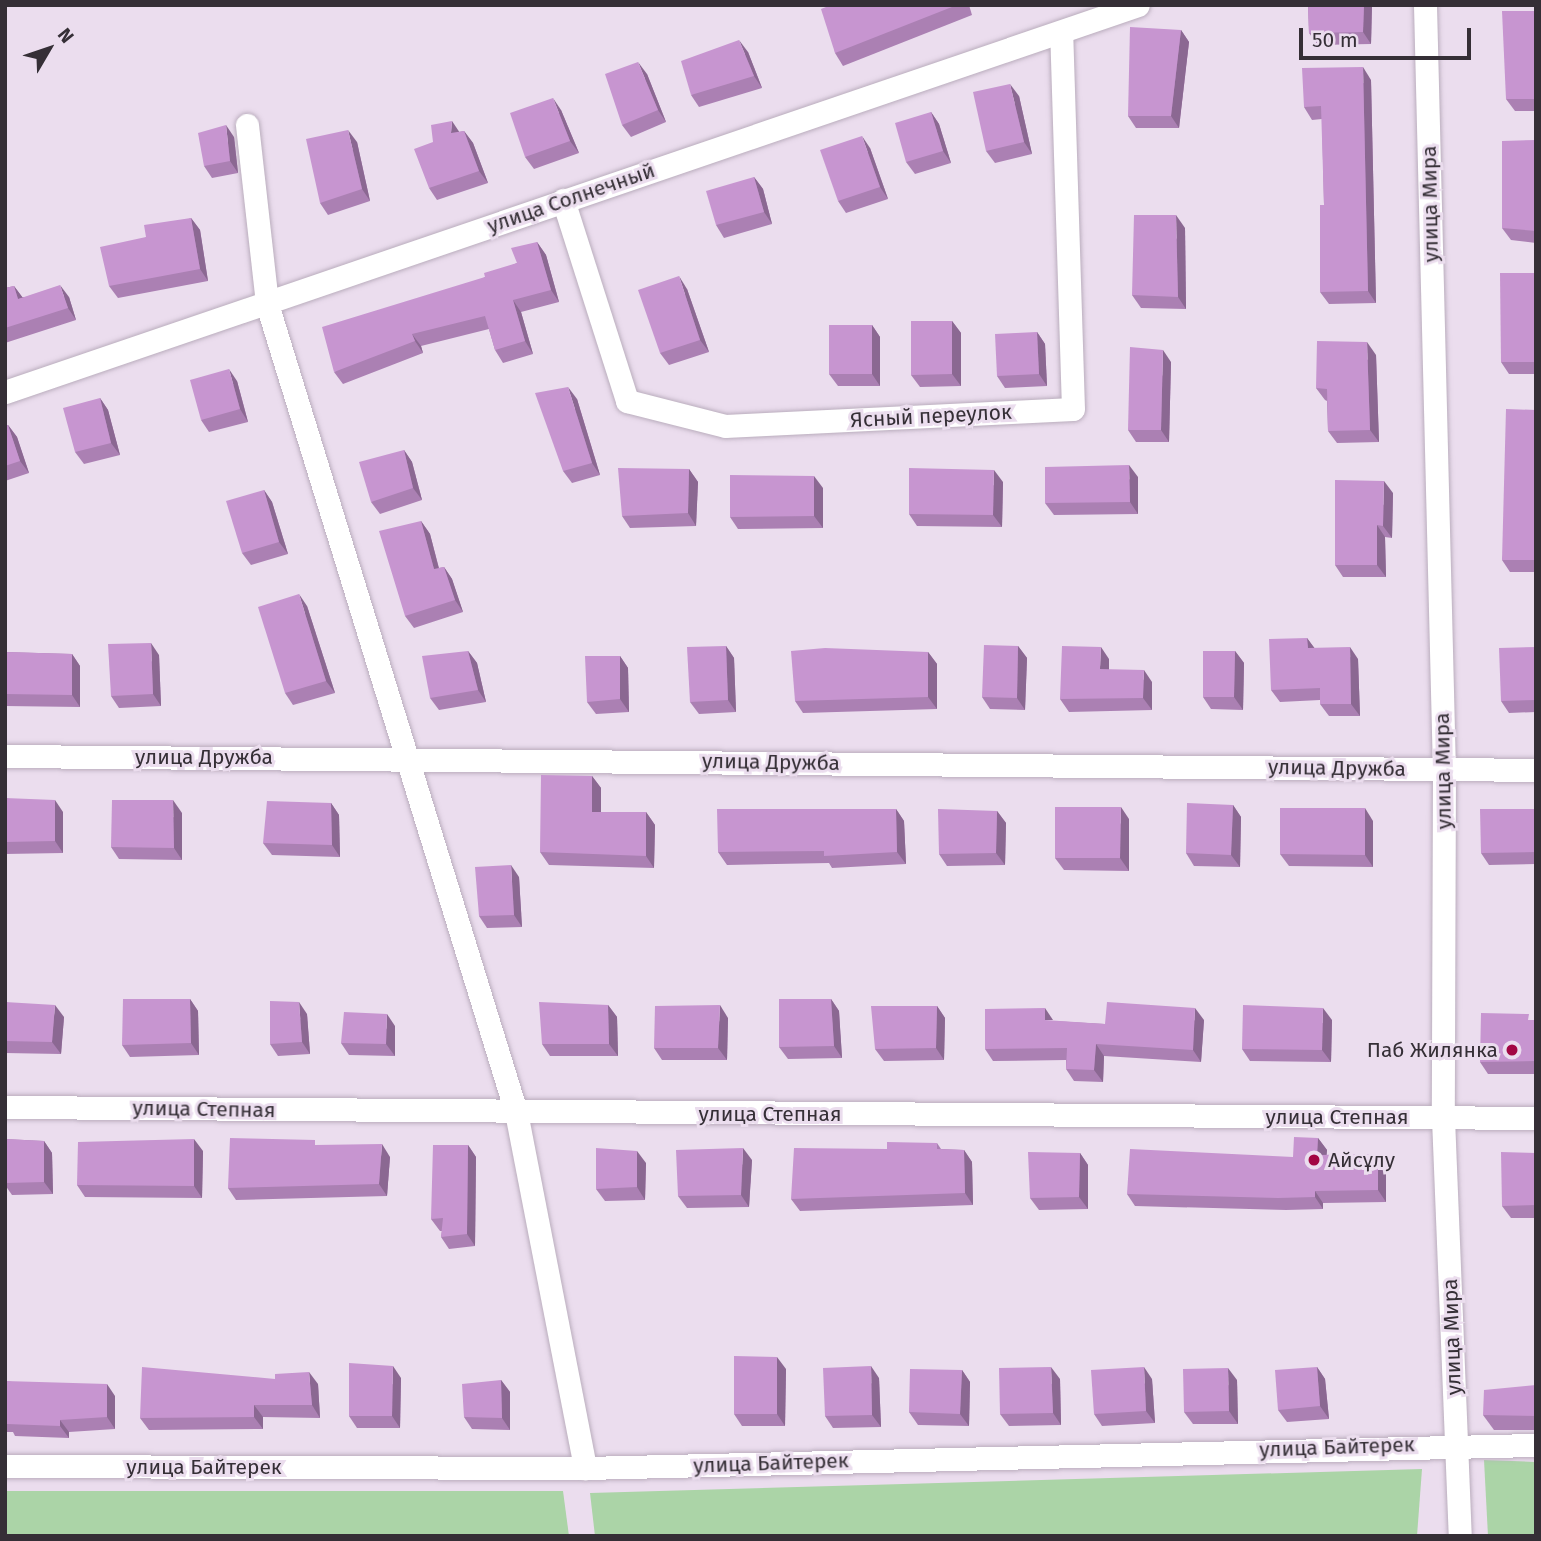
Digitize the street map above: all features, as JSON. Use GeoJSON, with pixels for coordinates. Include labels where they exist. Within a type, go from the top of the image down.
{"type":"FeatureCollection","features":[{"type":"Feature","properties":{"kind":"street","name":"улица Солнечный"},"geometry":{"type":"LineString","coordinates":[[5,392],[1138,5]]}},
{"type":"Feature","properties":{"kind":"street","name":"улица Мира"},"geometry":{"type":"LineString","coordinates":[[1425,5],[1444,769],[1443,1118],[1460,1536]]}},
{"type":"Feature","properties":{"kind":"street","name":"Ясный переулок"},"geometry":{"type":"LineString","coordinates":[[563,200],[627,401],[725,426],[1073,409],[1061,32]]}},
{"type":"Feature","properties":{"kind":"street"},"geometry":{"type":"LineString","coordinates":[[247,125],[267,304],[404,758],[516,1112],[585,1468]]}},
{"type":"Feature","properties":{"kind":"street","name":"улица Дружба"},"geometry":{"type":"LineString","coordinates":[[5,756],[1536,769]]}},
{"type":"Feature","properties":{"kind":"street","name":"улица Степная"},"geometry":{"type":"LineString","coordinates":[[5,1107],[1536,1118]]}},
{"type":"Feature","properties":{"kind":"street","name":"улица Байтерек"},"geometry":{"type":"LineString","coordinates":[[5,1466],[585,1468],[1456,1444],[1536,1445]]}},
{"type":"Feature","properties":{"kind":"green space"},"geometry":{"type":"Polygon","coordinates":[[[1484,1460],[1536,1462],[1536,1536],[1488,1536],[1484,1460]]]}},
{"type":"Feature","properties":{"kind":"green space"},"geometry":{"type":"Polygon","coordinates":[[[1422,1469],[1417,1536],[595,1536],[590,1493],[1422,1469]]]}},
{"type":"Feature","properties":{"kind":"green space"},"geometry":{"type":"Polygon","coordinates":[[[5,1491],[563,1491],[569,1536],[5,1536],[5,1491]]]}},
{"type":"Feature","properties":{"kind":"building"},"geometry":{"type":"Polygon","coordinates":[[[831,5],[957,5],[835,53],[821,9],[831,5]]]}},
{"type":"Feature","properties":{"kind":"building"},"geometry":{"type":"Polygon","coordinates":[[[1308,5],[1364,5],[1363,32],[1309,33],[1308,5]]]}},
{"type":"Feature","properties":{"kind":"building"},"geometry":{"type":"Polygon","coordinates":[[[1502,11],[1536,11],[1536,99],[1506,99],[1502,11]]]}},
{"type":"Feature","properties":{"kind":"building"},"geometry":{"type":"Polygon","coordinates":[[[1130,27],[1181,30],[1171,116],[1128,116],[1130,27]]]}},
{"type":"Feature","properties":{"kind":"building"},"geometry":{"type":"Polygon","coordinates":[[[739,40],[754,76],[691,95],[681,61],[739,40]]]}},
{"type":"Feature","properties":{"kind":"building"},"geometry":{"type":"Polygon","coordinates":[[[638,62],[658,110],[622,125],[605,74],[638,62]]]}},
{"type":"Feature","properties":{"kind":"building"},"geometry":{"type":"Polygon","coordinates":[[[1363,67],[1368,291],[1320,292],[1320,205],[1324,205],[1321,106],[1304,107],[1302,68],[1363,67]]]}},
{"type":"Feature","properties":{"kind":"building"},"geometry":{"type":"Polygon","coordinates":[[[1010,84],[1024,142],[986,151],[973,92],[1010,84]]]}},
{"type":"Feature","properties":{"kind":"building"},"geometry":{"type":"Polygon","coordinates":[[[553,98],[570,141],[525,157],[510,113],[553,98]]]}},
{"type":"Feature","properties":{"kind":"building"},"geometry":{"type":"Polygon","coordinates":[[[931,112],[943,151],[906,162],[895,123],[931,112]]]}},
{"type":"Feature","properties":{"kind":"building"},"geometry":{"type":"Polygon","coordinates":[[[452,121],[451,133],[464,131],[479,171],[429,188],[414,149],[433,142],[431,125],[452,121]]]}},
{"type":"Feature","properties":{"kind":"building"},"geometry":{"type":"Polygon","coordinates":[[[226,125],[230,161],[204,166],[198,133],[226,125]]]}},
{"type":"Feature","properties":{"kind":"building"},"geometry":{"type":"Polygon","coordinates":[[[348,130],[362,189],[320,203],[306,139],[348,130]]]}},
{"type":"Feature","properties":{"kind":"building"},"geometry":{"type":"Polygon","coordinates":[[[862,136],[880,187],[838,201],[820,150],[862,136]]]}},
{"type":"Feature","properties":{"kind":"building"},"geometry":{"type":"Polygon","coordinates":[[[1536,140],[1536,231],[1502,228],[1502,141],[1536,140]]]}},
{"type":"Feature","properties":{"kind":"building"},"geometry":{"type":"Polygon","coordinates":[[[754,177],[764,212],[716,225],[706,191],[754,177]]]}},
{"type":"Feature","properties":{"kind":"building"},"geometry":{"type":"Polygon","coordinates":[[[1134,215],[1176,215],[1178,297],[1132,295],[1134,215]]]}},
{"type":"Feature","properties":{"kind":"building"},"geometry":{"type":"Polygon","coordinates":[[[191,218],[200,269],[109,286],[100,247],[146,237],[144,225],[191,218]]]}},
{"type":"Feature","properties":{"kind":"building"},"geometry":{"type":"Polygon","coordinates":[[[537,242],[551,290],[513,300],[525,341],[495,350],[485,316],[412,334],[415,341],[334,372],[322,327],[485,277],[484,273],[517,263],[511,248],[537,242]]]}},
{"type":"Feature","properties":{"kind":"building"},"geometry":{"type":"Polygon","coordinates":[[[1500,273],[1536,273],[1536,362],[1501,362],[1500,273]]]}},
{"type":"Feature","properties":{"kind":"building"},"geometry":{"type":"Polygon","coordinates":[[[679,276],[700,340],[660,353],[638,290],[679,276]]]}},
{"type":"Feature","properties":{"kind":"building"},"geometry":{"type":"Polygon","coordinates":[[[60,285],[68,308],[5,328],[5,288],[14,286],[18,299],[60,285]]]}},
{"type":"Feature","properties":{"kind":"building"},"geometry":{"type":"Polygon","coordinates":[[[911,321],[952,321],[952,374],[911,375],[911,321]]]}},
{"type":"Feature","properties":{"kind":"building"},"geometry":{"type":"Polygon","coordinates":[[[829,325],[872,325],[872,374],[829,374],[829,325]]]}},
{"type":"Feature","properties":{"kind":"building"},"geometry":{"type":"Polygon","coordinates":[[[1037,332],[1039,374],[997,376],[995,334],[1037,332]]]}},
{"type":"Feature","properties":{"kind":"building"},"geometry":{"type":"Polygon","coordinates":[[[1317,341],[1367,342],[1370,430],[1328,431],[1327,389],[1316,388],[1317,341]]]}},
{"type":"Feature","properties":{"kind":"building"},"geometry":{"type":"Polygon","coordinates":[[[1130,347],[1163,350],[1161,430],[1128,430],[1130,347]]]}},
{"type":"Feature","properties":{"kind":"building"},"geometry":{"type":"Polygon","coordinates":[[[229,369],[240,409],[201,420],[190,380],[229,369]]]}},
{"type":"Feature","properties":{"kind":"building"},"geometry":{"type":"Polygon","coordinates":[[[568,387],[592,463],[563,471],[535,393],[568,387]]]}},
{"type":"Feature","properties":{"kind":"building"},"geometry":{"type":"Polygon","coordinates":[[[100,398],[111,443],[75,452],[63,408],[100,398]]]}},
{"type":"Feature","properties":{"kind":"building"},"geometry":{"type":"Polygon","coordinates":[[[1506,409],[1536,410],[1536,560],[1502,560],[1506,409]]]}},
{"type":"Feature","properties":{"kind":"building"},"geometry":{"type":"Polygon","coordinates":[[[8,425],[20,461],[5,466],[5,426],[8,425]]]}},
{"type":"Feature","properties":{"kind":"building"},"geometry":{"type":"Polygon","coordinates":[[[404,450],[413,488],[371,502],[359,462],[404,450]]]}},
{"type":"Feature","properties":{"kind":"building"},"geometry":{"type":"Polygon","coordinates":[[[1129,465],[1130,502],[1045,503],[1045,467],[1129,465]]]}},
{"type":"Feature","properties":{"kind":"building"},"geometry":{"type":"Polygon","coordinates":[[[618,468],[689,469],[688,513],[622,516],[618,468]]]}},
{"type":"Feature","properties":{"kind":"building"},"geometry":{"type":"Polygon","coordinates":[[[909,468],[994,470],[993,515],[909,514],[909,468]]]}},
{"type":"Feature","properties":{"kind":"building"},"geometry":{"type":"Polygon","coordinates":[[[730,475],[814,476],[814,516],[730,517],[730,475]]]}},
{"type":"Feature","properties":{"kind":"building"},"geometry":{"type":"Polygon","coordinates":[[[1335,480],[1384,481],[1383,526],[1377,525],[1377,565],[1335,565],[1335,480]]]}},
{"type":"Feature","properties":{"kind":"building"},"geometry":{"type":"Polygon","coordinates":[[[264,490],[279,542],[242,553],[226,501],[264,490]]]}},
{"type":"Feature","properties":{"kind":"building"},"geometry":{"type":"Polygon","coordinates":[[[421,521],[434,569],[444,567],[455,600],[405,616],[379,531],[421,521]]]}},
{"type":"Feature","properties":{"kind":"building"},"geometry":{"type":"Polygon","coordinates":[[[299,594],[326,681],[285,693],[258,607],[299,594]]]}},
{"type":"Feature","properties":{"kind":"building"},"geometry":{"type":"Polygon","coordinates":[[[1307,638],[1308,648],[1350,647],[1351,704],[1320,704],[1320,688],[1271,690],[1269,639],[1307,638]]]}},
{"type":"Feature","properties":{"kind":"building"},"geometry":{"type":"Polygon","coordinates":[[[151,643],[153,694],[111,696],[108,644],[151,643]]]}},
{"type":"Feature","properties":{"kind":"building"},"geometry":{"type":"Polygon","coordinates":[[[984,645],[1018,646],[1017,698],[982,697],[984,645]]]}},
{"type":"Feature","properties":{"kind":"building"},"geometry":{"type":"Polygon","coordinates":[[[726,646],[728,700],[690,702],[687,647],[726,646]]]}},
{"type":"Feature","properties":{"kind":"building"},"geometry":{"type":"Polygon","coordinates":[[[1062,646],[1101,647],[1100,669],[1144,670],[1143,698],[1060,699],[1062,646]]]}},
{"type":"Feature","properties":{"kind":"building"},"geometry":{"type":"Polygon","coordinates":[[[1536,647],[1536,700],[1501,701],[1499,648],[1536,647]]]}},
{"type":"Feature","properties":{"kind":"building"},"geometry":{"type":"Polygon","coordinates":[[[825,648],[928,652],[928,697],[795,701],[791,651],[825,648]]]}},
{"type":"Feature","properties":{"kind":"building"},"geometry":{"type":"Polygon","coordinates":[[[468,651],[478,690],[430,698],[422,656],[468,651]]]}},
{"type":"Feature","properties":{"kind":"building"},"geometry":{"type":"Polygon","coordinates":[[[1203,651],[1235,651],[1234,697],[1203,697],[1203,651]]]}},
{"type":"Feature","properties":{"kind":"building"},"geometry":{"type":"Polygon","coordinates":[[[5,652],[72,654],[72,695],[5,694],[5,652]]]}},
{"type":"Feature","properties":{"kind":"building"},"geometry":{"type":"Polygon","coordinates":[[[585,656],[620,656],[620,699],[587,702],[585,656]]]}},
{"type":"Feature","properties":{"kind":"building"},"geometry":{"type":"Polygon","coordinates":[[[541,775],[592,776],[592,812],[646,812],[646,856],[540,852],[541,775]]]}},
{"type":"Feature","properties":{"kind":"building"},"geometry":{"type":"Polygon","coordinates":[[[5,798],[55,800],[55,841],[5,842],[5,798]]]}},
{"type":"Feature","properties":{"kind":"building"},"geometry":{"type":"Polygon","coordinates":[[[112,800],[173,800],[174,848],[111,847],[112,800]]]}},
{"type":"Feature","properties":{"kind":"building"},"geometry":{"type":"Polygon","coordinates":[[[267,801],[331,803],[332,845],[263,843],[267,801]]]}},
{"type":"Feature","properties":{"kind":"building"},"geometry":{"type":"Polygon","coordinates":[[[1187,803],[1233,805],[1231,855],[1186,853],[1187,803]]]}},
{"type":"Feature","properties":{"kind":"building"},"geometry":{"type":"Polygon","coordinates":[[[1055,807],[1121,807],[1120,858],[1055,858],[1055,807]]]}},
{"type":"Feature","properties":{"kind":"building"},"geometry":{"type":"Polygon","coordinates":[[[1280,808],[1365,808],[1365,855],[1280,854],[1280,808]]]}},
{"type":"Feature","properties":{"kind":"building"},"geometry":{"type":"Polygon","coordinates":[[[717,809],[896,809],[897,852],[824,856],[824,851],[718,852],[717,809]]]}},
{"type":"Feature","properties":{"kind":"building"},"geometry":{"type":"Polygon","coordinates":[[[938,809],[997,811],[996,853],[939,854],[938,809]]]}},
{"type":"Feature","properties":{"kind":"building"},"geometry":{"type":"Polygon","coordinates":[[[1480,809],[1536,809],[1536,852],[1481,853],[1480,809]]]}},
{"type":"Feature","properties":{"kind":"building"},"geometry":{"type":"Polygon","coordinates":[[[511,865],[514,915],[479,916],[475,867],[511,865]]]}},
{"type":"Feature","properties":{"kind":"building"},"geometry":{"type":"Polygon","coordinates":[[[123,999],[190,999],[191,1043],[122,1045],[123,999]]]}},
{"type":"Feature","properties":{"kind":"building"},"geometry":{"type":"Polygon","coordinates":[[[779,999],[831,999],[834,1046],[779,1047],[779,999]]]}},
{"type":"Feature","properties":{"kind":"building"},"geometry":{"type":"Polygon","coordinates":[[[270,1001],[299,1002],[302,1042],[270,1044],[270,1001]]]}},
{"type":"Feature","properties":{"kind":"building"},"geometry":{"type":"Polygon","coordinates":[[[5,1002],[55,1005],[52,1042],[5,1041],[5,1002]]]}},
{"type":"Feature","properties":{"kind":"building"},"geometry":{"type":"Polygon","coordinates":[[[539,1002],[608,1005],[609,1044],[542,1044],[539,1002]]]}},
{"type":"Feature","properties":{"kind":"building"},"geometry":{"type":"Polygon","coordinates":[[[1107,1002],[1195,1008],[1193,1050],[1096,1044],[1094,1070],[1066,1069],[1067,1048],[985,1049],[985,1009],[1045,1008],[1045,1020],[1105,1024],[1107,1002]]]}},
{"type":"Feature","properties":{"kind":"building"},"geometry":{"type":"Polygon","coordinates":[[[720,1005],[718,1048],[654,1048],[655,1006],[720,1005]]]}},
{"type":"Feature","properties":{"kind":"building"},"geometry":{"type":"Polygon","coordinates":[[[1243,1005],[1323,1008],[1322,1050],[1242,1049],[1243,1005]]]}},
{"type":"Feature","properties":{"kind":"building"},"geometry":{"type":"Polygon","coordinates":[[[871,1006],[937,1006],[936,1048],[875,1049],[871,1006]]]}},
{"type":"Feature","properties":{"kind":"building"},"geometry":{"type":"Polygon","coordinates":[[[344,1012],[387,1014],[386,1044],[341,1043],[344,1012]]]}},
{"type":"Feature","properties":{"kind":"building","name":"Паб Жилянка"},"geometry":{"type":"Polygon","coordinates":[[[1481,1013],[1529,1014],[1528,1020],[1536,1020],[1536,1061],[1480,1062],[1481,1013]]]}},
{"type":"Feature","properties":{"kind":"building"},"geometry":{"type":"Polygon","coordinates":[[[1294,1137],[1318,1138],[1317,1155],[1378,1154],[1378,1190],[1315,1191],[1315,1197],[1278,1198],[1127,1194],[1130,1149],[1293,1157],[1294,1137]]]}},
{"type":"Feature","properties":{"kind":"building"},"geometry":{"type":"Polygon","coordinates":[[[230,1138],[315,1140],[315,1145],[382,1144],[379,1184],[228,1188],[230,1138]]]}},
{"type":"Feature","properties":{"kind":"building"},"geometry":{"type":"Polygon","coordinates":[[[5,1139],[44,1141],[44,1182],[5,1183],[5,1139]]]}},
{"type":"Feature","properties":{"kind":"building"},"geometry":{"type":"Polygon","coordinates":[[[194,1139],[194,1186],[77,1185],[78,1142],[194,1139]]]}},
{"type":"Feature","properties":{"kind":"building"},"geometry":{"type":"Polygon","coordinates":[[[887,1142],[937,1143],[937,1149],[964,1150],[965,1193],[791,1199],[794,1148],[887,1149],[887,1142]]]}},
{"type":"Feature","properties":{"kind":"building"},"geometry":{"type":"Polygon","coordinates":[[[433,1145],[468,1145],[467,1234],[441,1237],[443,1218],[431,1219],[433,1145]]]}},
{"type":"Feature","properties":{"kind":"building"},"geometry":{"type":"Polygon","coordinates":[[[596,1148],[637,1151],[637,1187],[596,1189],[596,1148]]]}},
{"type":"Feature","properties":{"kind":"building"},"geometry":{"type":"Polygon","coordinates":[[[743,1148],[741,1195],[678,1196],[676,1150],[743,1148]]]}},
{"type":"Feature","properties":{"kind":"building"},"geometry":{"type":"Polygon","coordinates":[[[1028,1152],[1080,1153],[1079,1197],[1030,1198],[1028,1152]]]}},
{"type":"Feature","properties":{"kind":"building"},"geometry":{"type":"Polygon","coordinates":[[[1501,1152],[1536,1153],[1536,1205],[1502,1206],[1501,1152]]]}},
{"type":"Feature","properties":{"kind":"building"},"geometry":{"type":"Polygon","coordinates":[[[734,1356],[777,1357],[777,1414],[734,1414],[734,1356]]]}},
{"type":"Feature","properties":{"kind":"building"},"geometry":{"type":"Polygon","coordinates":[[[349,1363],[393,1366],[392,1416],[349,1416],[349,1363]]]}},
{"type":"Feature","properties":{"kind":"building"},"geometry":{"type":"Polygon","coordinates":[[[871,1366],[872,1415],[825,1416],[823,1368],[871,1366]]]}},
{"type":"Feature","properties":{"kind":"building"},"geometry":{"type":"Polygon","coordinates":[[[142,1367],[275,1379],[275,1374],[309,1372],[312,1405],[254,1405],[254,1417],[140,1418],[142,1367]]]}},
{"type":"Feature","properties":{"kind":"building"},"geometry":{"type":"Polygon","coordinates":[[[1051,1367],[1053,1413],[1000,1414],[999,1368],[1051,1367]]]}},
{"type":"Feature","properties":{"kind":"building"},"geometry":{"type":"Polygon","coordinates":[[[1144,1367],[1146,1411],[1094,1414],[1091,1370],[1144,1367]]]}},
{"type":"Feature","properties":{"kind":"building"},"geometry":{"type":"Polygon","coordinates":[[[1317,1367],[1320,1406],[1278,1410],[1275,1370],[1317,1367]]]}},
{"type":"Feature","properties":{"kind":"building"},"geometry":{"type":"Polygon","coordinates":[[[1228,1368],[1229,1411],[1184,1412],[1183,1369],[1228,1368]]]}},
{"type":"Feature","properties":{"kind":"building"},"geometry":{"type":"Polygon","coordinates":[[[910,1369],[962,1370],[960,1414],[909,1412],[910,1369]]]}},
{"type":"Feature","properties":{"kind":"building"},"geometry":{"type":"Polygon","coordinates":[[[501,1380],[502,1418],[464,1417],[462,1384],[501,1380]]]}},
{"type":"Feature","properties":{"kind":"building"},"geometry":{"type":"Polygon","coordinates":[[[5,1381],[107,1384],[107,1417],[60,1420],[60,1426],[7,1424],[5,1381]]]}},
{"type":"Feature","properties":{"kind":"building"},"geometry":{"type":"Polygon","coordinates":[[[1536,1385],[1536,1416],[1483,1415],[1484,1390],[1536,1385]]]}},
{"type":"Feature","properties":{"kind":"place","name":"Паб Жилянка"},"geometry":{"type":"Point","coordinates":[1512,1050]}},
{"type":"Feature","properties":{"kind":"place","name":"Айсұлу"},"geometry":{"type":"Point","coordinates":[1314,1160]}}]}
